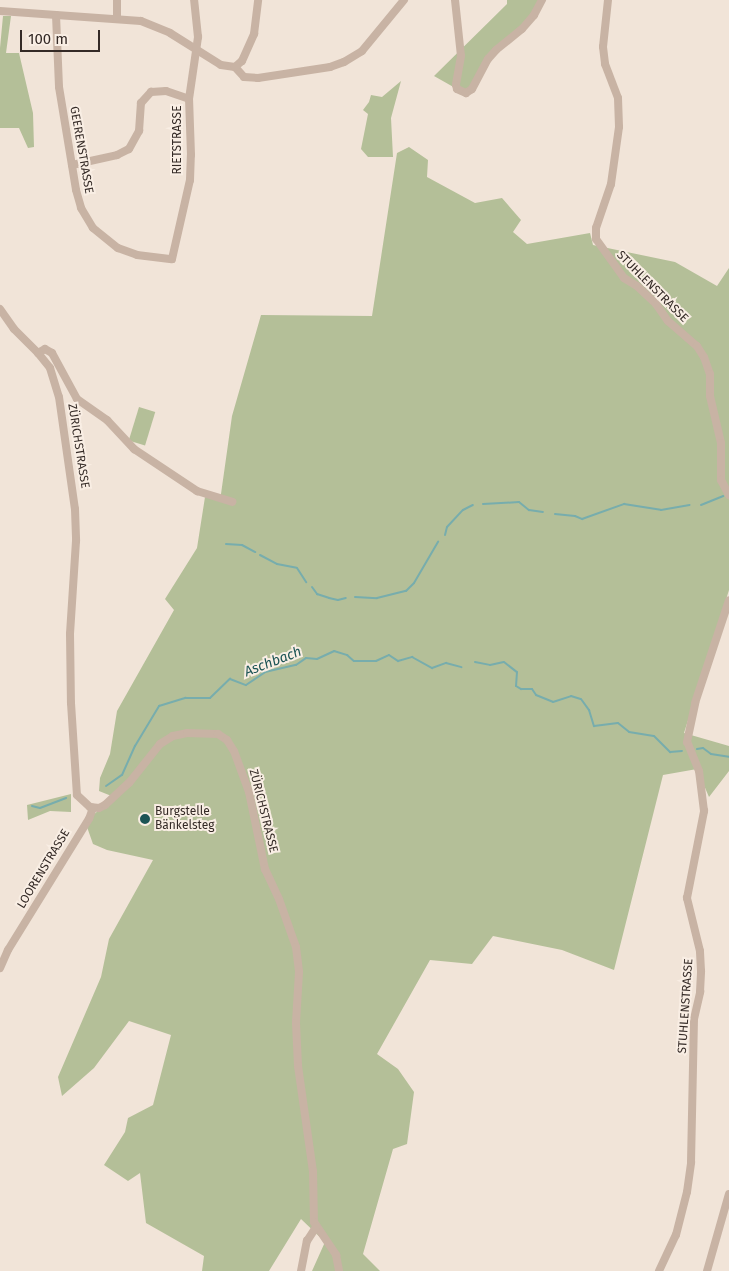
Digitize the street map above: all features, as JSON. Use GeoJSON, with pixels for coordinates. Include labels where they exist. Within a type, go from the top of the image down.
{"type":"FeatureCollection","features":[{"type":"Feature","properties":{"kind":"street"},"geometry":{"type":"LineString","coordinates":[[117,18],[118,0]]}},
{"type":"Feature","properties":{"kind":"street","name":"RIETSTRASSE"},"geometry":{"type":"LineString","coordinates":[[172,259],[190,180],[189,99],[198,37],[194,0]]}},
{"type":"Feature","properties":{"kind":"street"},"geometry":{"type":"LineString","coordinates":[[235,67],[242,61],[254,34],[258,0]]}},
{"type":"Feature","properties":{"kind":"street"},"geometry":{"type":"LineString","coordinates":[[0,11],[117,18],[148,23],[221,65],[235,67],[244,77],[258,78],[330,67],[344,62],[362,51],[404,0]]}},
{"type":"Feature","properties":{"kind":"street"},"geometry":{"type":"LineString","coordinates":[[455,0],[461,56],[456,85],[457,89],[466,94],[472,89],[483,67],[496,50],[522,29],[534,15],[542,0]]}},
{"type":"Feature","properties":{"kind":"street","name":"STUHLENSTRASSE"},"geometry":{"type":"LineString","coordinates":[[608,0],[603,47],[605,64],[618,98],[619,127],[611,184],[596,228],[596,240],[624,278],[637,286],[656,304],[668,322],[697,346],[704,357],[710,374],[710,396],[721,443],[721,480],[729,494]]}},
{"type":"Feature","properties":{"kind":"street","name":"GEERENSTRASSE"},"geometry":{"type":"LineString","coordinates":[[56,15],[59,86],[81,208],[101,236],[127,252],[148,257],[172,259]]}},
{"type":"Feature","properties":{"kind":"street"},"geometry":{"type":"LineString","coordinates":[[72,165],[117,155],[129,149],[139,131],[141,104],[151,92],[166,91],[189,99]]}},
{"type":"Feature","properties":{"kind":"street","name":"ZÜRICHSTRASSE"},"geometry":{"type":"LineString","coordinates":[[0,309],[14,329],[50,368],[56,382],[74,494],[76,541],[70,634],[70,703],[77,795],[86,805],[93,808],[105,805],[129,783],[160,744],[173,736],[193,733],[218,734],[228,740],[249,792],[265,869],[279,899],[296,947],[299,972],[296,1023],[298,1066],[313,1171],[316,1226]]}},
{"type":"Feature","properties":{"kind":"street"},"geometry":{"type":"LineString","coordinates":[[38,353],[45,350],[52,353],[77,399],[107,420],[134,449],[198,491],[232,502]]}},
{"type":"Feature","properties":{"kind":"street","name":"STUHLENSTRASSE"},"geometry":{"type":"LineString","coordinates":[[659,1271],[676,1235],[688,1192],[691,1162],[694,1019],[700,992],[700,951],[687,898],[704,811],[698,771],[687,742],[696,703],[729,600]]}},
{"type":"Feature","properties":{"kind":"street","name":"LOORENSTRASSE"},"geometry":{"type":"LineString","coordinates":[[0,968],[8,950],[89,819],[93,808]]}},
{"type":"Feature","properties":{"kind":"street"},"geometry":{"type":"LineString","coordinates":[[707,1271],[729,1194]]}},
{"type":"Feature","properties":{"kind":"street"},"geometry":{"type":"LineString","coordinates":[[301,1271],[307,1241],[316,1226],[336,1255],[339,1271]]}},
{"type":"Feature","properties":{"kind":"green space"},"geometry":{"type":"Polygon","coordinates":[[[507,0],[542,0],[539,7],[496,50],[469,92],[457,89],[434,76],[507,4],[507,0]]]}},
{"type":"Feature","properties":{"kind":"green space"},"geometry":{"type":"Polygon","coordinates":[[[3,16],[11,16],[6,53],[19,53],[33,113],[34,147],[28,148],[19,128],[0,128],[0,48],[3,16]]]}},
{"type":"Feature","properties":{"kind":"green space"},"geometry":{"type":"Polygon","coordinates":[[[401,81],[391,118],[393,157],[368,157],[361,149],[368,114],[363,110],[369,102],[371,95],[382,97],[401,81]]]}},
{"type":"Feature","properties":{"kind":"green space"},"geometry":{"type":"Polygon","coordinates":[[[409,147],[428,160],[427,177],[475,203],[502,198],[521,220],[513,232],[527,244],[590,233],[593,245],[675,262],[717,286],[729,268],[729,590],[684,733],[729,746],[729,771],[709,797],[697,769],[663,775],[614,970],[562,950],[493,936],[472,964],[430,960],[377,1054],[398,1069],[414,1092],[407,1144],[393,1149],[363,1254],[380,1271],[312,1271],[325,1242],[301,1219],[269,1271],[202,1271],[204,1256],[146,1223],[140,1173],[128,1181],[104,1165],[125,1132],[128,1118],[153,1105],[171,1035],[129,1021],[94,1068],[62,1096],[58,1077],[101,977],[109,939],[153,860],[107,850],[93,844],[87,827],[92,816],[114,797],[99,791],[100,778],[110,754],[117,711],[174,610],[165,599],[197,548],[205,497],[220,501],[232,416],[261,315],[372,316],[397,153],[409,147]]]}},
{"type":"Feature","properties":{"kind":"green space"},"geometry":{"type":"Polygon","coordinates":[[[139,407],[155,412],[145,445],[129,440],[139,407]]]}},
{"type":"Feature","properties":{"kind":"green space"},"geometry":{"type":"Polygon","coordinates":[[[71,794],[71,812],[50,811],[28,820],[27,805],[71,794]]]}},
{"type":"Feature","properties":{"kind":"waterway"},"geometry":{"type":"LineString","coordinates":[[701,505],[723,496]]}},
{"type":"Feature","properties":{"kind":"waterway"},"geometry":{"type":"LineString","coordinates":[[483,504],[519,502],[529,510],[543,512]]}},
{"type":"Feature","properties":{"kind":"waterway"},"geometry":{"type":"LineString","coordinates":[[555,514],[575,516],[582,519],[624,504],[661,510],[690,505]]}},
{"type":"Feature","properties":{"kind":"waterway"},"geometry":{"type":"LineString","coordinates":[[445,535],[447,527],[463,510],[473,505]]}},
{"type":"Feature","properties":{"kind":"waterway"},"geometry":{"type":"LineString","coordinates":[[355,597],[377,598],[406,591],[414,583],[438,542]]}},
{"type":"Feature","properties":{"kind":"waterway"},"geometry":{"type":"LineString","coordinates":[[226,544],[242,545],[255,552]]}},
{"type":"Feature","properties":{"kind":"waterway"},"geometry":{"type":"LineString","coordinates":[[260,555],[277,564],[297,568],[306,582]]}},
{"type":"Feature","properties":{"kind":"waterway"},"geometry":{"type":"LineString","coordinates":[[312,587],[317,594],[329,598],[338,600],[346,598]]}},
{"type":"Feature","properties":{"kind":"waterway","name":"Aschbach"},"geometry":{"type":"LineString","coordinates":[[106,786],[122,775],[135,746],[159,706],[186,698],[210,698],[230,679],[246,685],[265,672],[296,665],[306,658],[317,659],[334,651],[347,655],[354,661],[376,661],[389,655],[398,661],[412,657],[432,668],[446,663],[461,667]]}},
{"type":"Feature","properties":{"kind":"waterway","name":"Aschbach"},"geometry":{"type":"LineString","coordinates":[[475,662],[490,665],[504,662],[517,672],[516,686],[521,689],[532,689],[536,695],[553,702],[571,696],[581,699],[589,710],[594,726],[618,723],[629,732],[654,736],[670,752],[682,751]]}},
{"type":"Feature","properties":{"kind":"waterway","name":"Aschbach"},"geometry":{"type":"LineString","coordinates":[[697,749],[703,748],[711,754],[729,757]]}},
{"type":"Feature","properties":{"kind":"waterway","name":"Aschbach"},"geometry":{"type":"LineString","coordinates":[[32,806],[40,808],[66,798]]}},
{"type":"Feature","properties":{"kind":"place","name":"Burgstelle Bänkelsteg"},"geometry":{"type":"Point","coordinates":[145,819]}}]}
